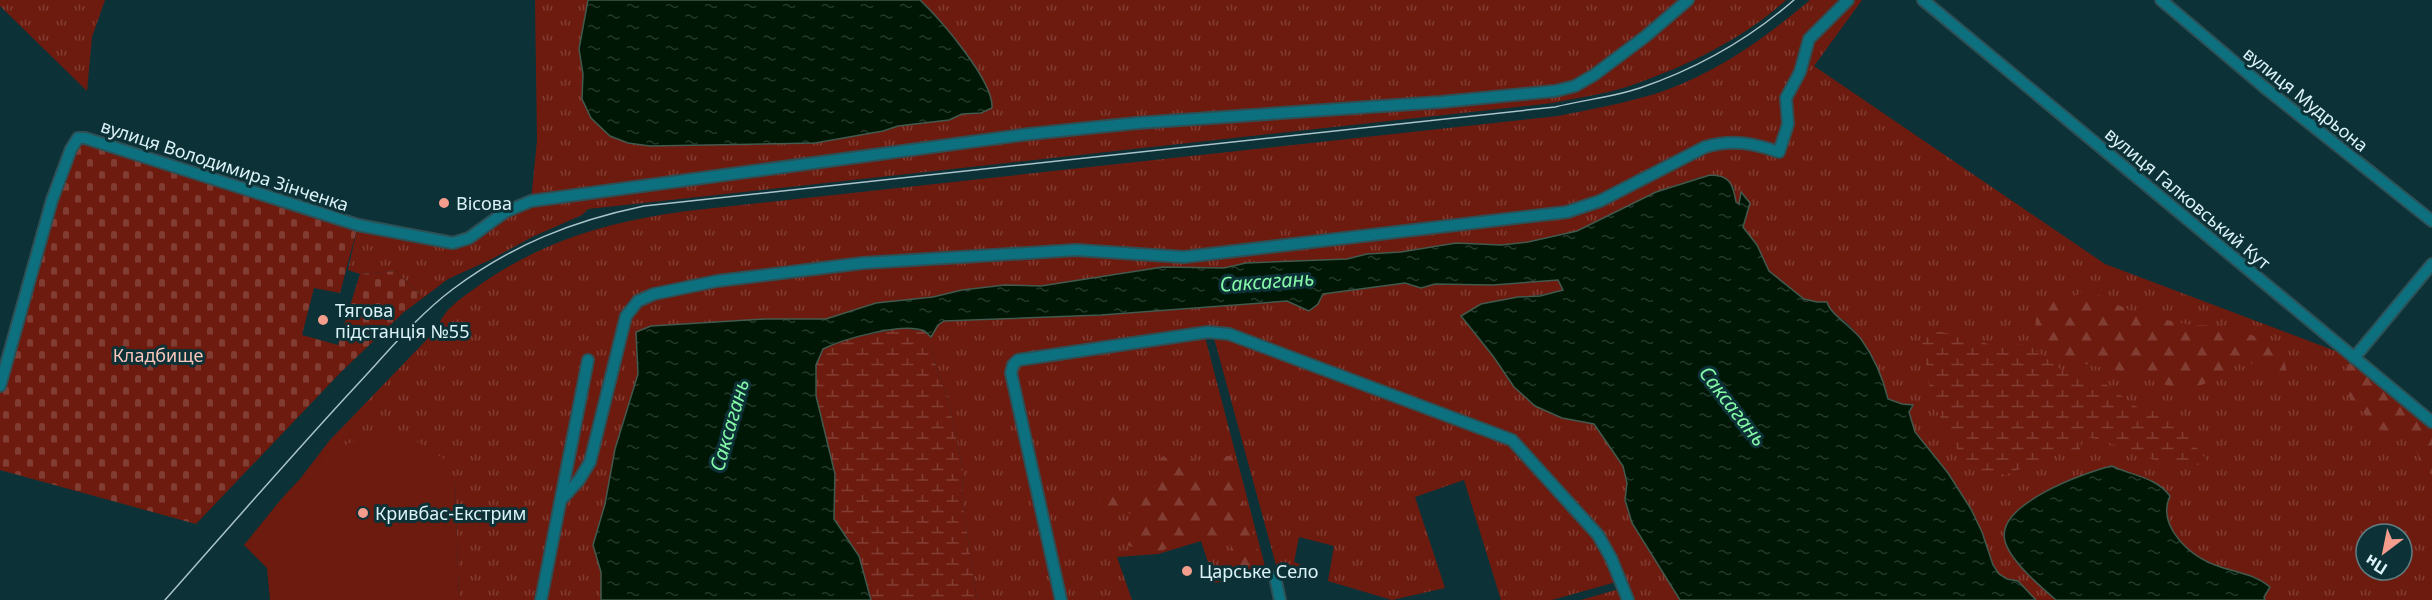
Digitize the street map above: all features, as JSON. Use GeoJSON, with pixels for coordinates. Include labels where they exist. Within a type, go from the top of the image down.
{"type":"FeatureCollection","features":[{"type":"Feature","properties":{"kind":"street","name":"вулиця Володимира Зінченка"},"geometry":{"type":"LineString","coordinates":[[0,386],[52,200],[71,149],[78,138],[85,138],[358,225],[453,243],[469,238],[505,212],[531,201],[1029,134],[1137,123],[1441,102],[1555,90],[1575,86],[1594,75],[1646,36],[1688,0]]}},
{"type":"Feature","properties":{"kind":"street"},"geometry":{"type":"LineString","coordinates":[[561,500],[579,480],[590,462],[626,316],[638,301],[654,294],[717,281],[863,263],[1076,250],[1184,257],[1567,212],[1600,201],[1715,144],[1738,142],[1779,152],[1788,124],[1786,98],[1800,72],[1809,39],[1848,0]]}},
{"type":"Feature","properties":{"kind":"street","name":"вулиця Галковський Кут"},"geometry":{"type":"LineString","coordinates":[[1923,0],[2432,422]]}},
{"type":"Feature","properties":{"kind":"street","name":"вулиця Мудрьона"},"geometry":{"type":"LineString","coordinates":[[2161,0],[2264,87],[2432,221]]}},
{"type":"Feature","properties":{"kind":"street"},"geometry":{"type":"LineString","coordinates":[[2354,358],[2432,264]]}},
{"type":"Feature","properties":{"kind":"street"},"geometry":{"type":"LineString","coordinates":[[1061,600],[1011,373],[1012,365],[1018,360],[1208,332],[1229,334],[1512,440],[1598,535],[1611,558],[1628,600]]}},
{"type":"Feature","properties":{"kind":"street"},"geometry":{"type":"LineString","coordinates":[[541,600],[588,360]]}},
{"type":"Feature","properties":{"kind":"street"},"geometry":{"type":"LineString","coordinates":[[1275,577],[1280,600]]}},
{"type":"Feature","properties":{"kind":"green space"},"geometry":{"type":"Polygon","coordinates":[[[0,0],[105,0],[92,37],[87,91],[0,6],[0,0]]]}},
{"type":"Feature","properties":{"kind":"green space"},"geometry":{"type":"Polygon","coordinates":[[[535,0],[588,0],[579,49],[583,74],[582,99],[591,118],[628,143],[650,146],[815,143],[883,131],[898,126],[949,120],[963,114],[977,68],[920,0],[1786,0],[1753,26],[1716,49],[1638,83],[1596,95],[1553,103],[588,209],[582,215],[448,279],[423,298],[396,271],[360,274],[348,270],[358,225],[453,243],[531,201],[537,141],[535,0]]]}},
{"type":"Feature","properties":{"kind":"green space"},"geometry":{"type":"Polygon","coordinates":[[[1810,0],[1862,0],[1814,66],[2105,264],[2354,358],[2432,422],[2432,600],[2036,600],[2018,581],[2007,579],[1999,574],[1990,560],[1982,532],[1948,473],[1915,432],[1909,412],[1902,404],[1888,399],[1873,359],[1856,333],[1828,307],[1804,299],[1769,271],[1757,245],[1743,227],[1750,203],[1741,193],[1739,204],[1735,202],[1734,187],[1700,177],[1656,192],[1577,231],[1528,242],[1501,245],[1456,243],[1401,252],[1367,254],[1347,259],[1246,263],[1224,268],[1163,267],[1041,286],[1005,285],[962,290],[933,297],[876,303],[826,319],[766,319],[651,326],[636,332],[638,374],[615,449],[605,504],[593,545],[601,572],[601,600],[459,600],[455,481],[336,451],[300,479],[330,440],[438,328],[443,316],[458,301],[523,258],[576,236],[630,221],[687,211],[1558,116],[1633,100],[1667,90],[1711,70],[1773,30],[1810,0]]]}},
{"type":"Feature","properties":{"kind":"green space","name":"Кладбище"},"geometry":{"type":"Polygon","coordinates":[[[78,138],[358,225],[340,293],[314,288],[302,335],[338,345],[360,274],[396,271],[423,298],[404,312],[341,372],[196,524],[0,470],[0,386],[42,234],[78,138]]]}},
{"type":"Feature","properties":{"kind":"green space"},"geometry":{"type":"Polygon","coordinates":[[[1558,280],[1563,290],[1481,304],[1493,356],[1514,387],[1562,418],[1594,424],[1623,466],[1627,483],[1625,500],[1632,523],[1680,600],[1631,600],[1614,556],[1514,437],[1230,331],[1009,362],[1056,600],[977,600],[962,499],[963,470],[948,398],[937,371],[931,347],[931,337],[938,325],[944,321],[1101,315],[1288,301],[1308,311],[1318,304],[1323,294],[1406,283],[1421,288],[1435,284],[1493,285],[1558,280]]]}},
{"type":"Feature","properties":{"kind":"green space"},"geometry":{"type":"Polygon","coordinates":[[[2086,288],[2142,315],[2191,325],[2206,325],[2255,336],[2283,354],[2287,374],[2275,377],[2255,364],[2239,364],[2232,366],[2209,382],[2186,388],[2064,357],[2043,343],[2037,333],[2036,322],[2041,302],[2075,297],[2086,288]]]}},
{"type":"Feature","properties":{"kind":"green space"},"geometry":{"type":"Polygon","coordinates":[[[902,328],[923,331],[931,337],[937,371],[948,398],[963,470],[962,499],[977,600],[871,600],[846,536],[834,519],[835,474],[816,396],[816,365],[823,349],[841,340],[902,328]]]}},
{"type":"Feature","properties":{"kind":"green space"},"geometry":{"type":"Polygon","coordinates":[[[1937,331],[2000,348],[2022,344],[2030,346],[2067,374],[2093,378],[2104,383],[2141,410],[2158,408],[2188,437],[2209,463],[2191,465],[2160,462],[2087,437],[2081,442],[2080,450],[2053,455],[2001,477],[1979,474],[1965,464],[1932,401],[1922,341],[1927,332],[1937,331]]]}},
{"type":"Feature","properties":{"kind":"green space"},"geometry":{"type":"Polygon","coordinates":[[[1205,337],[1266,570],[1215,583],[1201,541],[1158,554],[1117,557],[1132,600],[1065,600],[1015,367],[1020,362],[1205,337]]]}},
{"type":"Feature","properties":{"kind":"green space"},"geometry":{"type":"Polygon","coordinates":[[[1214,338],[1225,338],[1509,442],[1595,537],[1616,582],[1552,600],[1501,600],[1464,480],[1415,497],[1445,588],[1392,600],[1328,581],[1334,546],[1299,537],[1294,562],[1312,569],[1315,573],[1313,578],[1276,565],[1214,338]]]}},
{"type":"Feature","properties":{"kind":"green space"},"geometry":{"type":"Polygon","coordinates":[[[2354,358],[2432,422],[2432,475],[2423,465],[2414,447],[2402,437],[2377,428],[2340,387],[2341,374],[2354,358]]]}},
{"type":"Feature","properties":{"kind":"green space","name":"Кривбас-Екстрим"},"geometry":{"type":"Polygon","coordinates":[[[386,436],[414,440],[447,461],[455,481],[459,600],[270,600],[267,568],[244,545],[282,498],[327,456],[363,438],[386,436]]]}},
{"type":"Feature","properties":{"kind":"green space"},"geometry":{"type":"Polygon","coordinates":[[[1181,453],[1203,466],[1203,478],[1210,484],[1219,484],[1225,475],[1222,463],[1224,457],[1234,455],[1238,465],[1235,475],[1263,566],[1259,570],[1243,566],[1230,556],[1232,536],[1226,533],[1158,551],[1142,550],[1121,543],[1119,538],[1125,532],[1136,531],[1141,522],[1136,514],[1103,511],[1100,499],[1108,493],[1117,494],[1130,501],[1141,497],[1159,482],[1165,472],[1158,463],[1162,457],[1175,459],[1181,453]]]}},
{"type":"Feature","properties":{"kind":"green space"},"geometry":{"type":"Polygon","coordinates":[[[1619,589],[1623,600],[1581,600],[1619,589]]]}},
{"type":"Feature","properties":{"kind":"water"},"geometry":{"type":"Polygon","coordinates":[[[588,0],[920,0],[952,35],[975,67],[990,96],[992,108],[981,113],[962,114],[949,120],[898,126],[883,131],[815,143],[650,146],[628,143],[610,136],[591,118],[582,99],[583,74],[579,49],[588,0]]]}},
{"type":"Feature","properties":{"kind":"water","name":"Саксагань"},"geometry":{"type":"Polygon","coordinates":[[[1710,175],[1717,175],[1729,182],[1736,202],[1739,204],[1741,192],[1750,203],[1743,227],[1757,245],[1769,271],[1804,299],[1827,302],[1832,311],[1857,334],[1866,346],[1878,368],[1888,399],[1913,405],[1909,412],[1915,432],[1948,473],[1971,509],[1982,532],[1993,565],[1999,574],[2007,579],[2018,581],[2036,600],[1680,600],[1632,523],[1625,500],[1627,483],[1623,466],[1594,424],[1562,418],[1535,406],[1514,387],[1461,316],[1481,304],[1518,297],[1540,296],[1563,290],[1558,280],[1493,285],[1435,284],[1421,288],[1405,283],[1323,294],[1318,304],[1309,311],[1287,301],[1101,315],[944,321],[938,325],[931,337],[924,331],[902,329],[873,333],[844,341],[823,349],[816,365],[816,396],[835,474],[834,519],[859,556],[871,600],[601,600],[601,572],[593,545],[605,504],[615,449],[638,374],[636,332],[651,326],[766,319],[826,319],[876,303],[933,297],[962,290],[1005,285],[1041,286],[1163,267],[1224,268],[1246,263],[1347,259],[1367,254],[1401,252],[1456,243],[1501,245],[1528,242],[1577,231],[1656,192],[1710,175]]]}},
{"type":"Feature","properties":{"kind":"water"},"geometry":{"type":"Polygon","coordinates":[[[2112,466],[2151,481],[2164,490],[2170,496],[2167,507],[2172,529],[2187,548],[2208,562],[2252,576],[2270,587],[2264,597],[2265,600],[2056,600],[2050,595],[2013,557],[2005,541],[2006,527],[2014,515],[2045,492],[2083,475],[2112,466]]]}},
{"type":"Feature","properties":{"kind":"tram line"},"geometry":{"type":"LineString","coordinates":[[165,600],[308,439],[427,311],[475,273],[520,247],[567,227],[644,206],[1555,107],[1630,91],[1681,72],[1759,28],[1794,0]]}},
{"type":"Feature","properties":{"kind":"place","name":"Вісова"},"geometry":{"type":"Point","coordinates":[444,203]}},
{"type":"Feature","properties":{"kind":"place","name":"Тягова підстанція №55"},"geometry":{"type":"Point","coordinates":[323,320]}},
{"type":"Feature","properties":{"kind":"place","name":"Кривбас-Екстрим"},"geometry":{"type":"Point","coordinates":[363,513]}},
{"type":"Feature","properties":{"kind":"place","name":"Царське Село"},"geometry":{"type":"Point","coordinates":[1187,571]}}]}
